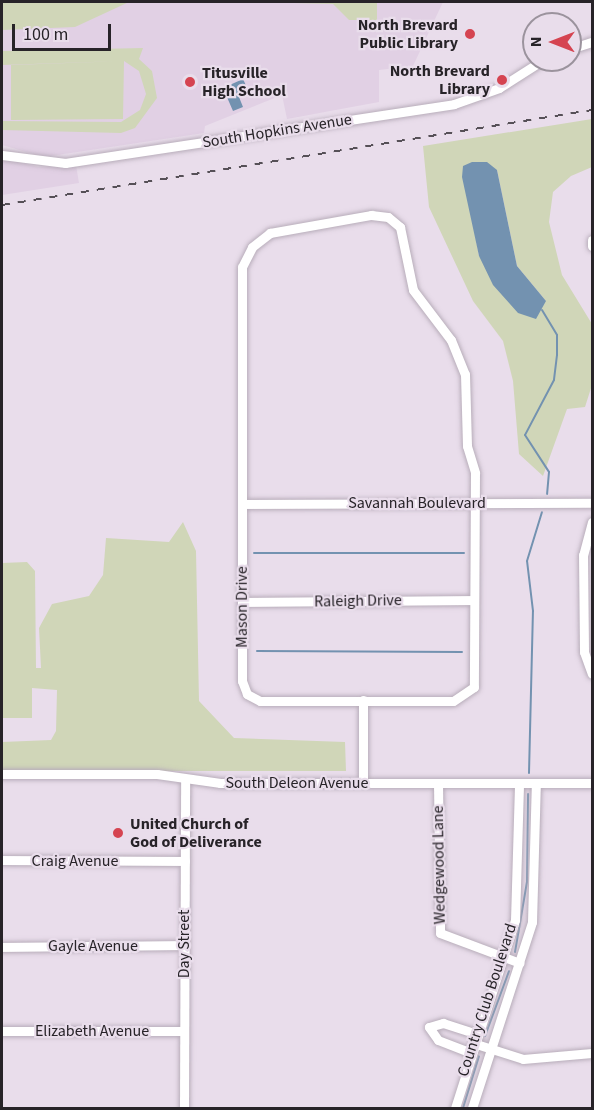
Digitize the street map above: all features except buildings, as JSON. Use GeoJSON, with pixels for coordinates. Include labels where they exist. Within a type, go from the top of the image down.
{"type":"FeatureCollection","features":[{"type":"Feature","properties":{"kind":"street","name":"South Hopkins Avenue"},"geometry":{"type":"LineString","coordinates":[[2,155],[38,164],[65,163],[454,104],[499,88],[524,72]]}},
{"type":"Feature","properties":{"kind":"street","name":"Mason Drive"},"geometry":{"type":"LineString","coordinates":[[376,215],[392,219],[402,231],[413,290],[462,362],[469,398],[467,442],[475,470],[475,681],[469,694],[453,701],[264,701],[249,696],[242,681],[242,504],[241,282],[246,256],[276,231],[376,215]]}},
{"type":"Feature","properties":{"kind":"street"},"geometry":{"type":"LineString","coordinates":[[592,240],[592,246]]}},
{"type":"Feature","properties":{"kind":"street","name":"Savannah Boulevard"},"geometry":{"type":"LineString","coordinates":[[242,504],[592,503]]}},
{"type":"Feature","properties":{"kind":"street"},"geometry":{"type":"LineString","coordinates":[[592,522],[583,555],[584,652],[592,674]]}},
{"type":"Feature","properties":{"kind":"street","name":"Raleigh Drive"},"geometry":{"type":"LineString","coordinates":[[242,602],[474,600]]}},
{"type":"Feature","properties":{"kind":"street"},"geometry":{"type":"LineString","coordinates":[[363,700],[363,783]]}},
{"type":"Feature","properties":{"kind":"street","name":"South Deleon Avenue"},"geometry":{"type":"LineString","coordinates":[[2,774],[157,774],[185,779],[363,783],[592,783]]}},
{"type":"Feature","properties":{"kind":"street","name":"Day Street"},"geometry":{"type":"LineString","coordinates":[[184,1108],[185,779]]}},
{"type":"Feature","properties":{"kind":"street","name":"Wedgewood Lane"},"geometry":{"type":"LineString","coordinates":[[438,783],[440,933],[520,963]]}},
{"type":"Feature","properties":{"kind":"street","name":"Country Club Boulevard"},"geometry":{"type":"LineString","coordinates":[[455,1108],[473,1043],[504,957],[519,879],[519,783]]}},
{"type":"Feature","properties":{"kind":"street","name":"Country Club Boulevard"},"geometry":{"type":"LineString","coordinates":[[472,1108],[488,1049],[520,963],[537,876],[536,783]]}},
{"type":"Feature","properties":{"kind":"street","name":"Craig Avenue"},"geometry":{"type":"LineString","coordinates":[[2,860],[185,861]]}},
{"type":"Feature","properties":{"kind":"street","name":"Gayle Avenue"},"geometry":{"type":"LineString","coordinates":[[2,947],[184,945]]}},
{"type":"Feature","properties":{"kind":"street","name":"Elizabeth Avenue"},"geometry":{"type":"LineString","coordinates":[[2,1031],[183,1032]]}},
{"type":"Feature","properties":{"kind":"street"},"geometry":{"type":"LineString","coordinates":[[473,1043],[522,1059],[592,1053]]}},
{"type":"Feature","properties":{"kind":"shaded area","name":"Titusville High School"},"geometry":{"type":"Polygon","coordinates":[[[2,2],[443,2],[413,66],[379,70],[379,102],[287,119],[282,95],[205,126],[204,133],[44,157],[2,145],[2,2]]]}},
{"type":"Feature","properties":{"kind":"shaded area"},"geometry":{"type":"Polygon","coordinates":[[[2,158],[38,167],[76,165],[79,183],[2,195],[2,158]]]}},
{"type":"Feature","properties":{"kind":"green space"},"geometry":{"type":"Polygon","coordinates":[[[2,2],[129,2],[75,27],[2,30],[2,2]]]}},
{"type":"Feature","properties":{"kind":"green space"},"geometry":{"type":"Polygon","coordinates":[[[249,2],[377,2],[377,20],[349,20],[333,4],[249,2]]]}},
{"type":"Feature","properties":{"kind":"green space"},"geometry":{"type":"Polygon","coordinates":[[[143,48],[139,59],[152,71],[157,98],[135,128],[121,133],[2,130],[2,121],[121,122],[140,110],[146,94],[139,71],[124,61],[123,119],[11,120],[11,65],[123,61],[2,65],[2,51],[143,48]]]}},
{"type":"Feature","properties":{"kind":"green space"},"geometry":{"type":"Polygon","coordinates":[[[592,119],[592,167],[571,176],[553,192],[549,222],[562,275],[592,324],[592,385],[585,407],[567,409],[543,476],[519,454],[513,381],[503,341],[473,301],[429,207],[423,146],[592,119]],[[463,170],[479,256],[546,301],[517,266],[497,170],[463,170]]]}},
{"type":"Feature","properties":{"kind":"green space"},"geometry":{"type":"Polygon","coordinates":[[[183,522],[196,551],[199,701],[234,738],[345,742],[346,771],[2,771],[2,742],[51,740],[56,731],[57,690],[32,688],[32,718],[2,718],[2,563],[27,562],[35,571],[36,668],[41,668],[39,628],[52,604],[89,596],[103,575],[106,538],[169,542],[183,522]]]}},
{"type":"Feature","properties":{"kind":"water"},"geometry":{"type":"Polygon","coordinates":[[[243,79],[249,92],[239,97],[243,107],[233,111],[223,88],[243,79]]]}},
{"type":"Feature","properties":{"kind":"water"},"geometry":{"type":"Polygon","coordinates":[[[472,162],[487,162],[497,170],[517,266],[546,301],[536,319],[518,313],[493,285],[479,256],[462,177],[463,166],[472,162]]]}},
{"type":"Feature","properties":{"kind":"waterway"},"geometry":{"type":"LineString","coordinates":[[542,310],[557,335],[554,380],[525,435],[549,472],[547,494]]}},
{"type":"Feature","properties":{"kind":"waterway"},"geometry":{"type":"LineString","coordinates":[[529,773],[533,611],[527,561],[542,512]]}},
{"type":"Feature","properties":{"kind":"waterway"},"geometry":{"type":"LineString","coordinates":[[254,553],[464,553]]}},
{"type":"Feature","properties":{"kind":"waterway"},"geometry":{"type":"LineString","coordinates":[[257,651],[462,652]]}},
{"type":"Feature","properties":{"kind":"waterway"},"geometry":{"type":"LineString","coordinates":[[515,952],[527,882],[528,794]]}},
{"type":"Feature","properties":{"kind":"waterway"},"geometry":{"type":"LineString","coordinates":[[485,1036],[509,971]]}},
{"type":"Feature","properties":{"kind":"waterway"},"geometry":{"type":"LineString","coordinates":[[463,1108],[479,1056]]}},
{"type":"Feature","properties":{"kind":"railway"},"geometry":{"type":"LineString","coordinates":[[2,205],[592,110]]}},
{"type":"Feature","properties":{"kind":"place","name":"North Brevard Public Library"},"geometry":{"type":"Point","coordinates":[470,34]}},
{"type":"Feature","properties":{"kind":"place","name":"North Brevard Library"},"geometry":{"type":"Point","coordinates":[502,80]}},
{"type":"Feature","properties":{"kind":"place","name":"Titusville High School"},"geometry":{"type":"Point","coordinates":[190,82]}},
{"type":"Feature","properties":{"kind":"place","name":"United Church of God of Deliverance"},"geometry":{"type":"Point","coordinates":[118,833]}}]}
